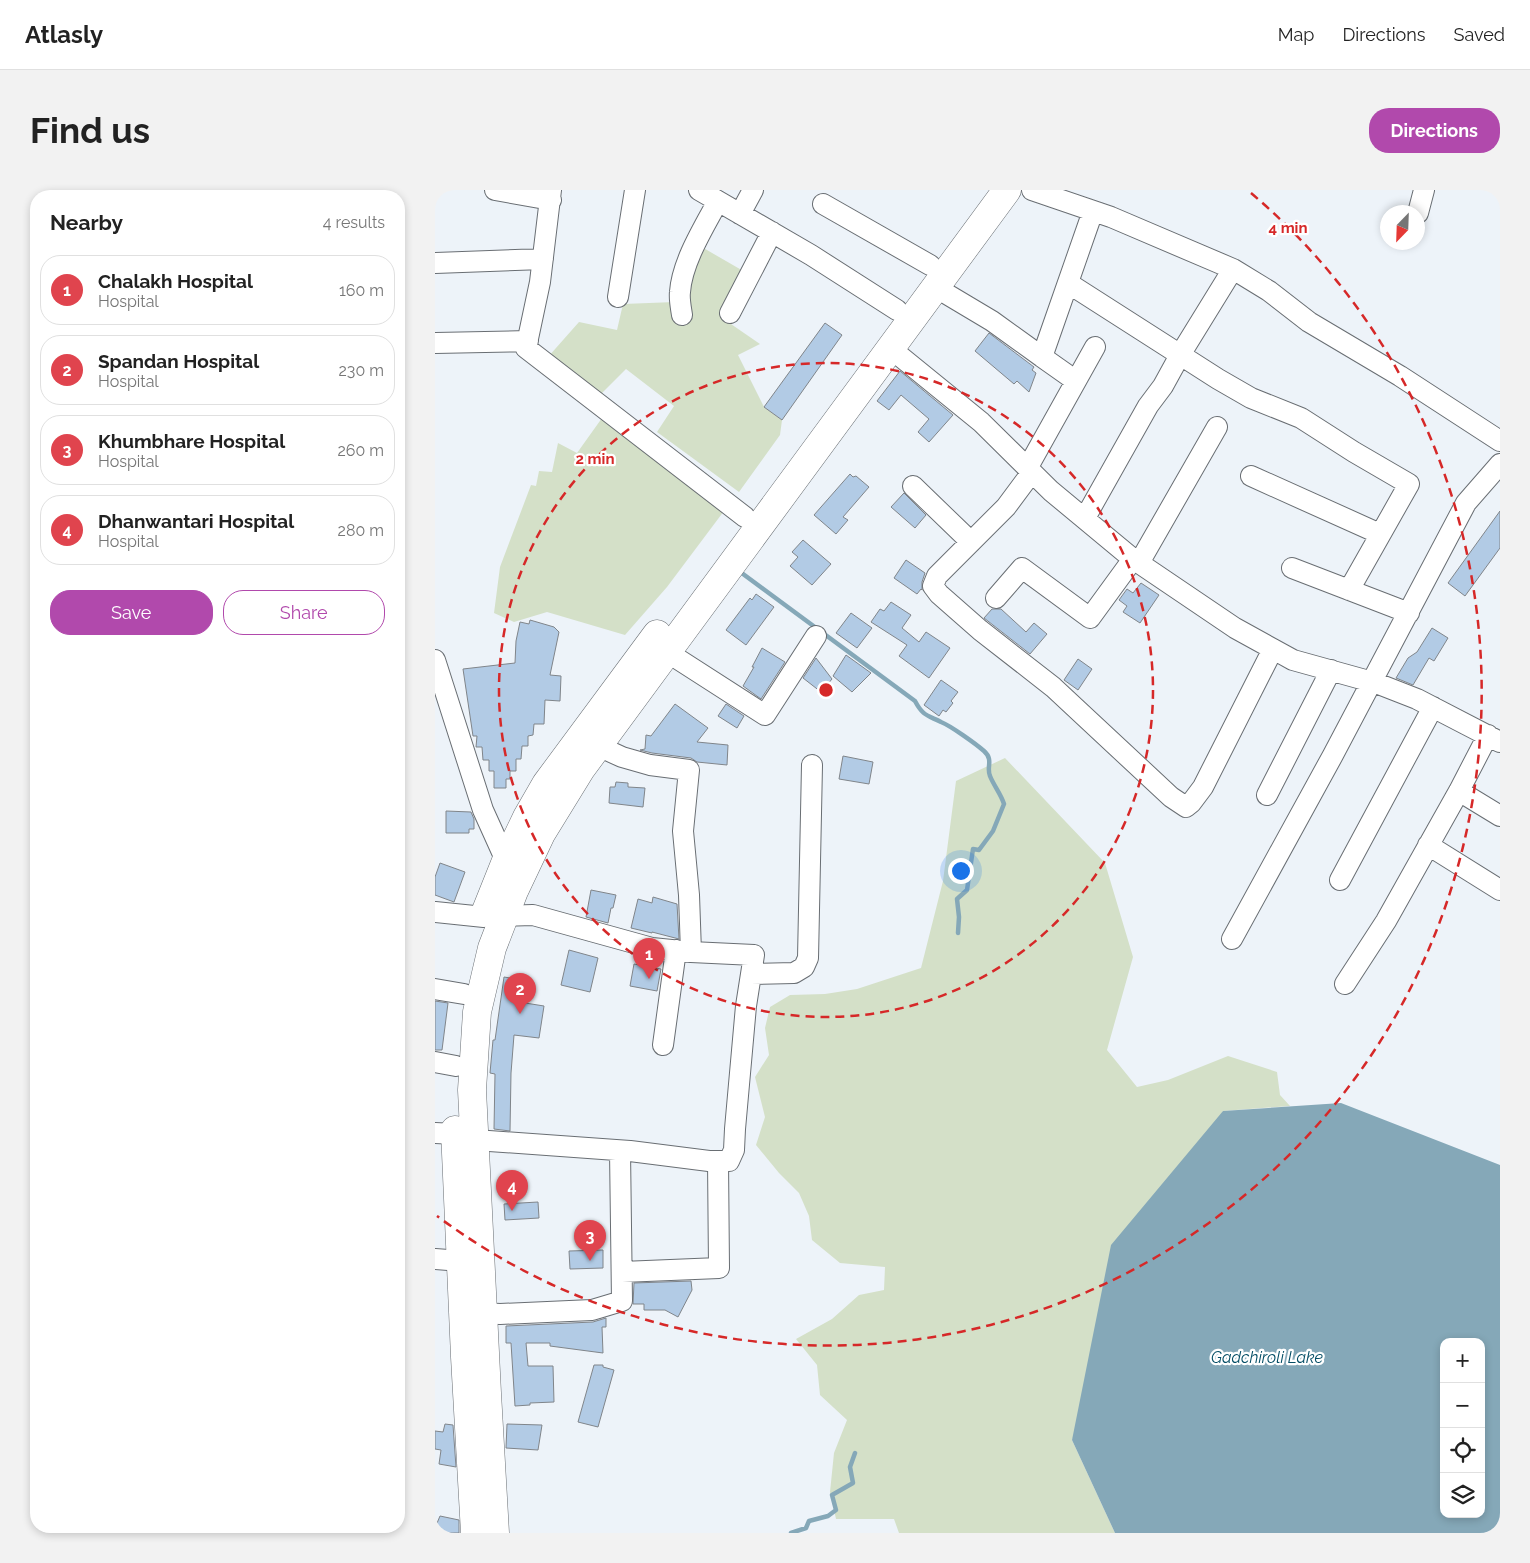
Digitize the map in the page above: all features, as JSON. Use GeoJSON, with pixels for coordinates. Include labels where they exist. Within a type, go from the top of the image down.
{"type":"FeatureCollection","features":[{"type":"Feature","properties":{"kind":"highway"},"geometry":{"type":"LineString","coordinates":[[495,1533],[483,1314],[445,1064],[459,1020],[470,964],[494,917],[514,891],[541,834],[581,769],[890,348],[985,190]]}},
{"type":"Feature","properties":{"kind":"highway"},"geometry":{"type":"LineString","coordinates":[[475,1533],[448,1260],[455,1135],[472,1090],[477,1012],[492,948],[494,917],[506,861],[527,817],[547,784],[897,310],[932,276],[1007,190]]}},
{"type":"Feature","properties":{"kind":"street"},"geometry":{"type":"LineString","coordinates":[[495,190],[551,195],[540,282],[526,348],[745,517]]}},
{"type":"Feature","properties":{"kind":"street"},"geometry":{"type":"LineString","coordinates":[[618,296],[635,190]]}},
{"type":"Feature","properties":{"kind":"street"},"geometry":{"type":"LineString","coordinates":[[699,190],[811,255],[897,310]]}},
{"type":"Feature","properties":{"kind":"street"},"geometry":{"type":"LineString","coordinates":[[740,214],[753,190]]}},
{"type":"Feature","properties":{"kind":"street"},"geometry":{"type":"LineString","coordinates":[[1032,190],[1111,217],[1233,269],[1269,291],[1309,322],[1401,376],[1500,441]]}},
{"type":"Feature","properties":{"kind":"street"},"geometry":{"type":"LineString","coordinates":[[1420,205],[1424,190]]}},
{"type":"Feature","properties":{"kind":"street"},"geometry":{"type":"LineString","coordinates":[[681,315],[679,293],[683,274],[696,242],[718,201]]}},
{"type":"Feature","properties":{"kind":"street"},"geometry":{"type":"LineString","coordinates":[[823,204],[932,276],[1077,381]]}},
{"type":"Feature","properties":{"kind":"street"},"geometry":{"type":"LineString","coordinates":[[1042,357],[1093,211]]}},
{"type":"Feature","properties":{"kind":"street"},"geometry":{"type":"LineString","coordinates":[[730,313],[772,232]]}},
{"type":"Feature","properties":{"kind":"street"},"geometry":{"type":"LineString","coordinates":[[435,263],[543,259]]}},
{"type":"Feature","properties":{"kind":"street"},"geometry":{"type":"LineString","coordinates":[[1085,518],[1148,406],[1163,386],[1233,269]]}},
{"type":"Feature","properties":{"kind":"street"},"geometry":{"type":"LineString","coordinates":[[1068,283],[1251,398],[1301,418],[1409,484],[1349,590]]}},
{"type":"Feature","properties":{"kind":"street"},"geometry":{"type":"LineString","coordinates":[[435,343],[527,341]]}},
{"type":"Feature","properties":{"kind":"street"},"geometry":{"type":"LineString","coordinates":[[1095,347],[1030,469],[1006,507],[937,576],[933,586],[939,594],[986,635],[1053,687],[1171,797],[1186,807],[1203,787],[1273,649]]}},
{"type":"Feature","properties":{"kind":"street"},"geometry":{"type":"LineString","coordinates":[[890,348],[981,422],[1051,491],[1136,561],[1235,628],[1293,660],[1371,682],[1417,699],[1494,739],[1459,790],[1386,921],[1345,984]]}},
{"type":"Feature","properties":{"kind":"street"},"geometry":{"type":"LineString","coordinates":[[996,598],[1022,568],[1090,618],[1136,561],[1217,427]]}},
{"type":"Feature","properties":{"kind":"street"},"geometry":{"type":"LineString","coordinates":[[1232,939],[1466,503],[1500,464]]}},
{"type":"Feature","properties":{"kind":"street"},"geometry":{"type":"LineString","coordinates":[[1251,476],[1380,534]]}},
{"type":"Feature","properties":{"kind":"street"},"geometry":{"type":"LineString","coordinates":[[913,486],[971,542]]}},
{"type":"Feature","properties":{"kind":"street"},"geometry":{"type":"LineString","coordinates":[[1292,568],[1409,612]]}},
{"type":"Feature","properties":{"kind":"street"},"geometry":{"type":"LineString","coordinates":[[667,652],[765,716],[816,636]]}},
{"type":"Feature","properties":{"kind":"street"},"geometry":{"type":"LineString","coordinates":[[435,662],[443,715],[506,861]]}},
{"type":"Feature","properties":{"kind":"street"},"geometry":{"type":"LineString","coordinates":[[1267,795],[1331,670]]}},
{"type":"Feature","properties":{"kind":"street"},"geometry":{"type":"LineString","coordinates":[[1340,880],[1433,707]]}},
{"type":"Feature","properties":{"kind":"street"},"geometry":{"type":"LineString","coordinates":[[599,746],[622,758],[650,765],[689,770],[683,831],[689,895],[684,951],[663,1044]]}},
{"type":"Feature","properties":{"kind":"street"},"geometry":{"type":"LineString","coordinates":[[751,974],[795,973],[804,967],[808,958],[813,765]]}},
{"type":"Feature","properties":{"kind":"street"},"geometry":{"type":"LineString","coordinates":[[1459,790],[1500,816]]}},
{"type":"Feature","properties":{"kind":"street"},"geometry":{"type":"LineString","coordinates":[[1428,845],[1500,890]]}},
{"type":"Feature","properties":{"kind":"street"},"geometry":{"type":"LineString","coordinates":[[435,912],[494,917],[533,915],[652,948],[753,955],[746,1006],[734,1150],[729,1160],[709,1161],[455,1135]]}},
{"type":"Feature","properties":{"kind":"street"},"geometry":{"type":"LineString","coordinates":[[435,989],[464,994]]}},
{"type":"Feature","properties":{"kind":"street"},"geometry":{"type":"LineString","coordinates":[[483,1314],[592,1310],[622,1301],[620,1151]]}},
{"type":"Feature","properties":{"kind":"street"},"geometry":{"type":"LineString","coordinates":[[622,1272],[719,1268],[717,1161]]}},
{"type":"Feature","properties":{"kind":"green space"},"geometry":{"type":"Polygon","coordinates":[[[700,246],[745,272],[728,322],[760,344],[738,355],[764,407],[782,420],[780,435],[739,492],[657,432],[674,406],[626,369],[601,394],[548,357],[579,322],[617,330],[623,304],[675,302],[700,246]]]}},
{"type":"Feature","properties":{"kind":"green space"},"geometry":{"type":"Polygon","coordinates":[[[602,418],[727,507],[667,587],[625,635],[547,612],[514,622],[494,613],[500,567],[531,485],[536,486],[539,471],[552,472],[558,443],[577,453],[602,418]]]}},
{"type":"Feature","properties":{"kind":"green space"},"geometry":{"type":"Polygon","coordinates":[[[1005,758],[1105,863],[1133,957],[1107,1050],[1137,1087],[1168,1080],[1228,1056],[1277,1072],[1280,1095],[1290,1106],[1223,1111],[1072,1440],[1115,1533],[899,1533],[894,1519],[836,1519],[830,1492],[834,1453],[847,1420],[820,1395],[817,1365],[796,1339],[832,1319],[859,1295],[884,1290],[885,1267],[840,1263],[812,1240],[809,1216],[799,1193],[779,1173],[756,1145],[765,1117],[755,1077],[769,1055],[765,1028],[770,1007],[790,995],[825,994],[857,989],[921,968],[943,881],[956,781],[1005,758]]]}},
{"type":"Feature","properties":{"kind":"water","name":"Gadchiroli Lake"},"geometry":{"type":"Polygon","coordinates":[[[1341,1103],[1500,1165],[1500,1533],[1115,1533],[1072,1440],[1111,1245],[1223,1111],[1341,1103]]]}},
{"type":"Feature","properties":{"kind":"building"},"geometry":{"type":"Polygon","coordinates":[[[825,323],[842,335],[782,420],[764,407],[825,323]]]}},
{"type":"Feature","properties":{"kind":"building"},"geometry":{"type":"Polygon","coordinates":[[[989,333],[1034,367],[1032,370],[1036,373],[1029,392],[1017,381],[1014,384],[975,351],[989,333]]]}},
{"type":"Feature","properties":{"kind":"building"},"geometry":{"type":"Polygon","coordinates":[[[900,371],[953,415],[929,442],[918,432],[929,419],[901,395],[889,410],[877,401],[900,371]]]}},
{"type":"Feature","properties":{"kind":"building"},"geometry":{"type":"Polygon","coordinates":[[[850,474],[853,477],[856,476],[869,487],[843,517],[848,520],[836,534],[814,515],[850,474]]]}},
{"type":"Feature","properties":{"kind":"building"},"geometry":{"type":"Polygon","coordinates":[[[904,493],[926,515],[915,528],[891,507],[904,493]]]}},
{"type":"Feature","properties":{"kind":"building"},"geometry":{"type":"Polygon","coordinates":[[[1500,511],[1500,548],[1465,596],[1448,583],[1500,511]]]}},
{"type":"Feature","properties":{"kind":"building"},"geometry":{"type":"Polygon","coordinates":[[[803,540],[831,564],[812,585],[790,566],[798,557],[792,552],[803,540]]]}},
{"type":"Feature","properties":{"kind":"building"},"geometry":{"type":"Polygon","coordinates":[[[906,560],[925,573],[922,590],[917,594],[894,578],[906,560]]]}},
{"type":"Feature","properties":{"kind":"building"},"geometry":{"type":"Polygon","coordinates":[[[1141,583],[1159,595],[1140,623],[1123,612],[1127,606],[1119,600],[1127,589],[1133,593],[1141,583]]]}},
{"type":"Feature","properties":{"kind":"building"},"geometry":{"type":"Polygon","coordinates":[[[756,594],[774,607],[746,645],[726,630],[750,598],[752,600],[756,594]]]}},
{"type":"Feature","properties":{"kind":"building"},"geometry":{"type":"Polygon","coordinates":[[[891,602],[911,615],[902,628],[919,642],[926,632],[950,648],[929,678],[899,656],[907,645],[871,622],[880,609],[884,611],[891,602]]]}},
{"type":"Feature","properties":{"kind":"building"},"geometry":{"type":"Polygon","coordinates":[[[992,609],[1001,609],[1026,632],[1034,623],[1047,634],[1030,654],[984,618],[992,609]]]}},
{"type":"Feature","properties":{"kind":"building"},"geometry":{"type":"Polygon","coordinates":[[[851,613],[872,628],[857,648],[836,633],[851,613]]]}},
{"type":"Feature","properties":{"kind":"building"},"geometry":{"type":"Polygon","coordinates":[[[530,620],[554,627],[559,632],[550,675],[561,676],[560,701],[545,700],[544,724],[534,724],[533,735],[528,736],[528,746],[522,746],[521,759],[516,759],[516,771],[510,771],[510,779],[506,779],[506,788],[494,788],[494,771],[489,771],[489,760],[483,760],[482,747],[476,747],[477,736],[473,736],[463,669],[515,663],[516,641],[520,622],[529,624],[530,620]]]}},
{"type":"Feature","properties":{"kind":"building"},"geometry":{"type":"Polygon","coordinates":[[[1432,628],[1448,638],[1434,661],[1429,658],[1413,685],[1396,678],[1408,658],[1417,652],[1432,628]]]}},
{"type":"Feature","properties":{"kind":"building"},"geometry":{"type":"Polygon","coordinates":[[[762,648],[785,662],[761,699],[743,686],[762,648]]]}},
{"type":"Feature","properties":{"kind":"building"},"geometry":{"type":"Polygon","coordinates":[[[846,655],[871,673],[852,692],[833,676],[846,655]]]}},
{"type":"Feature","properties":{"kind":"building"},"geometry":{"type":"Polygon","coordinates":[[[816,658],[832,679],[821,692],[803,678],[816,658]]]}},
{"type":"Feature","properties":{"kind":"building"},"geometry":{"type":"Polygon","coordinates":[[[1078,659],[1092,669],[1078,690],[1064,680],[1078,659]]]}},
{"type":"Feature","properties":{"kind":"building"},"geometry":{"type":"Polygon","coordinates":[[[941,680],[958,692],[946,712],[943,710],[939,716],[924,705],[941,680]]]}},
{"type":"Feature","properties":{"kind":"building"},"geometry":{"type":"Polygon","coordinates":[[[675,704],[708,728],[697,742],[728,745],[727,765],[697,762],[691,758],[640,750],[645,749],[646,735],[651,736],[675,704]]]}},
{"type":"Feature","properties":{"kind":"building"},"geometry":{"type":"Polygon","coordinates":[[[726,704],[744,716],[737,728],[718,716],[726,704]]]}},
{"type":"Feature","properties":{"kind":"building"},"geometry":{"type":"Polygon","coordinates":[[[843,756],[873,762],[869,784],[839,779],[843,756]]]}},
{"type":"Feature","properties":{"kind":"building"},"geometry":{"type":"Polygon","coordinates":[[[616,782],[628,783],[628,787],[645,788],[643,807],[609,803],[610,787],[615,787],[616,782]]]}},
{"type":"Feature","properties":{"kind":"building"},"geometry":{"type":"Polygon","coordinates":[[[446,811],[471,812],[474,819],[474,829],[469,829],[469,833],[446,833],[446,811]]]}},
{"type":"Feature","properties":{"kind":"building"},"geometry":{"type":"Polygon","coordinates":[[[440,863],[465,872],[454,902],[435,895],[435,877],[440,863]]]}},
{"type":"Feature","properties":{"kind":"building"},"geometry":{"type":"Polygon","coordinates":[[[591,890],[616,895],[608,923],[586,917],[591,890]]]}},
{"type":"Feature","properties":{"kind":"building"},"geometry":{"type":"Polygon","coordinates":[[[653,897],[677,904],[679,939],[631,928],[638,899],[652,903],[653,897]]]}},
{"type":"Feature","properties":{"kind":"building"},"geometry":{"type":"Polygon","coordinates":[[[569,950],[598,958],[590,992],[561,985],[569,950]]]}},
{"type":"Feature","properties":{"kind":"building"},"geometry":{"type":"Polygon","coordinates":[[[634,964],[661,969],[657,991],[630,986],[634,964]]]}},
{"type":"Feature","properties":{"kind":"building"},"geometry":{"type":"Polygon","coordinates":[[[504,977],[522,980],[519,1002],[544,1006],[539,1038],[514,1035],[510,1131],[494,1129],[495,1074],[490,1073],[493,1040],[495,1040],[504,977]]]}},
{"type":"Feature","properties":{"kind":"building"},"geometry":{"type":"Polygon","coordinates":[[[435,1001],[448,1003],[442,1050],[435,1050],[435,1001]]]}},
{"type":"Feature","properties":{"kind":"building"},"geometry":{"type":"Polygon","coordinates":[[[538,1202],[539,1218],[505,1220],[504,1204],[538,1202]]]}},
{"type":"Feature","properties":{"kind":"building"},"geometry":{"type":"Polygon","coordinates":[[[603,1250],[603,1268],[570,1269],[569,1251],[603,1250]]]}},
{"type":"Feature","properties":{"kind":"building"},"geometry":{"type":"Polygon","coordinates":[[[691,1281],[692,1290],[678,1317],[665,1310],[644,1310],[644,1304],[633,1304],[634,1283],[691,1281]]]}},
{"type":"Feature","properties":{"kind":"building"},"geometry":{"type":"Polygon","coordinates":[[[606,1318],[606,1327],[602,1327],[603,1353],[550,1346],[550,1343],[526,1343],[528,1366],[553,1366],[554,1402],[515,1406],[511,1343],[506,1343],[506,1326],[593,1322],[606,1318]]]}},
{"type":"Feature","properties":{"kind":"building"},"geometry":{"type":"Polygon","coordinates":[[[594,1365],[603,1365],[603,1367],[614,1370],[598,1427],[578,1422],[594,1365]]]}},
{"type":"Feature","properties":{"kind":"building"},"geometry":{"type":"Polygon","coordinates":[[[445,1424],[453,1425],[456,1467],[439,1464],[441,1450],[435,1449],[435,1431],[443,1432],[445,1424]]]}},
{"type":"Feature","properties":{"kind":"building"},"geometry":{"type":"Polygon","coordinates":[[[507,1424],[542,1425],[538,1450],[506,1448],[507,1424]]]}},
{"type":"Feature","properties":{"kind":"building"},"geometry":{"type":"Polygon","coordinates":[[[440,1516],[459,1520],[459,1533],[438,1533],[439,1530],[435,1528],[440,1516]]]}},
{"type":"Feature","properties":{"kind":"waterway"},"geometry":{"type":"LineString","coordinates":[[739,571],[915,701],[920,710],[957,731],[984,751],[989,757],[990,776],[1004,804],[993,831],[979,850],[973,849],[967,890],[957,899],[958,933]]}},
{"type":"Feature","properties":{"kind":"waterway"},"geometry":{"type":"LineString","coordinates":[[791,1533],[806,1528],[809,1521],[828,1516],[836,1510],[832,1495],[853,1483],[850,1467],[855,1453]]}},
{"type":"Feature","properties":{"kind":"place","name":"Chalakh Hospital"},"geometry":{"type":"Point","coordinates":[649,979]}},
{"type":"Feature","properties":{"kind":"place","name":"Spandan Hospital"},"geometry":{"type":"Point","coordinates":[520,1014]}},
{"type":"Feature","properties":{"kind":"place","name":"Dhanwantari Hospital"},"geometry":{"type":"Point","coordinates":[512,1211]}},
{"type":"Feature","properties":{"kind":"place","name":"Khumbhare Hospital"},"geometry":{"type":"Point","coordinates":[590,1261]}}]}
